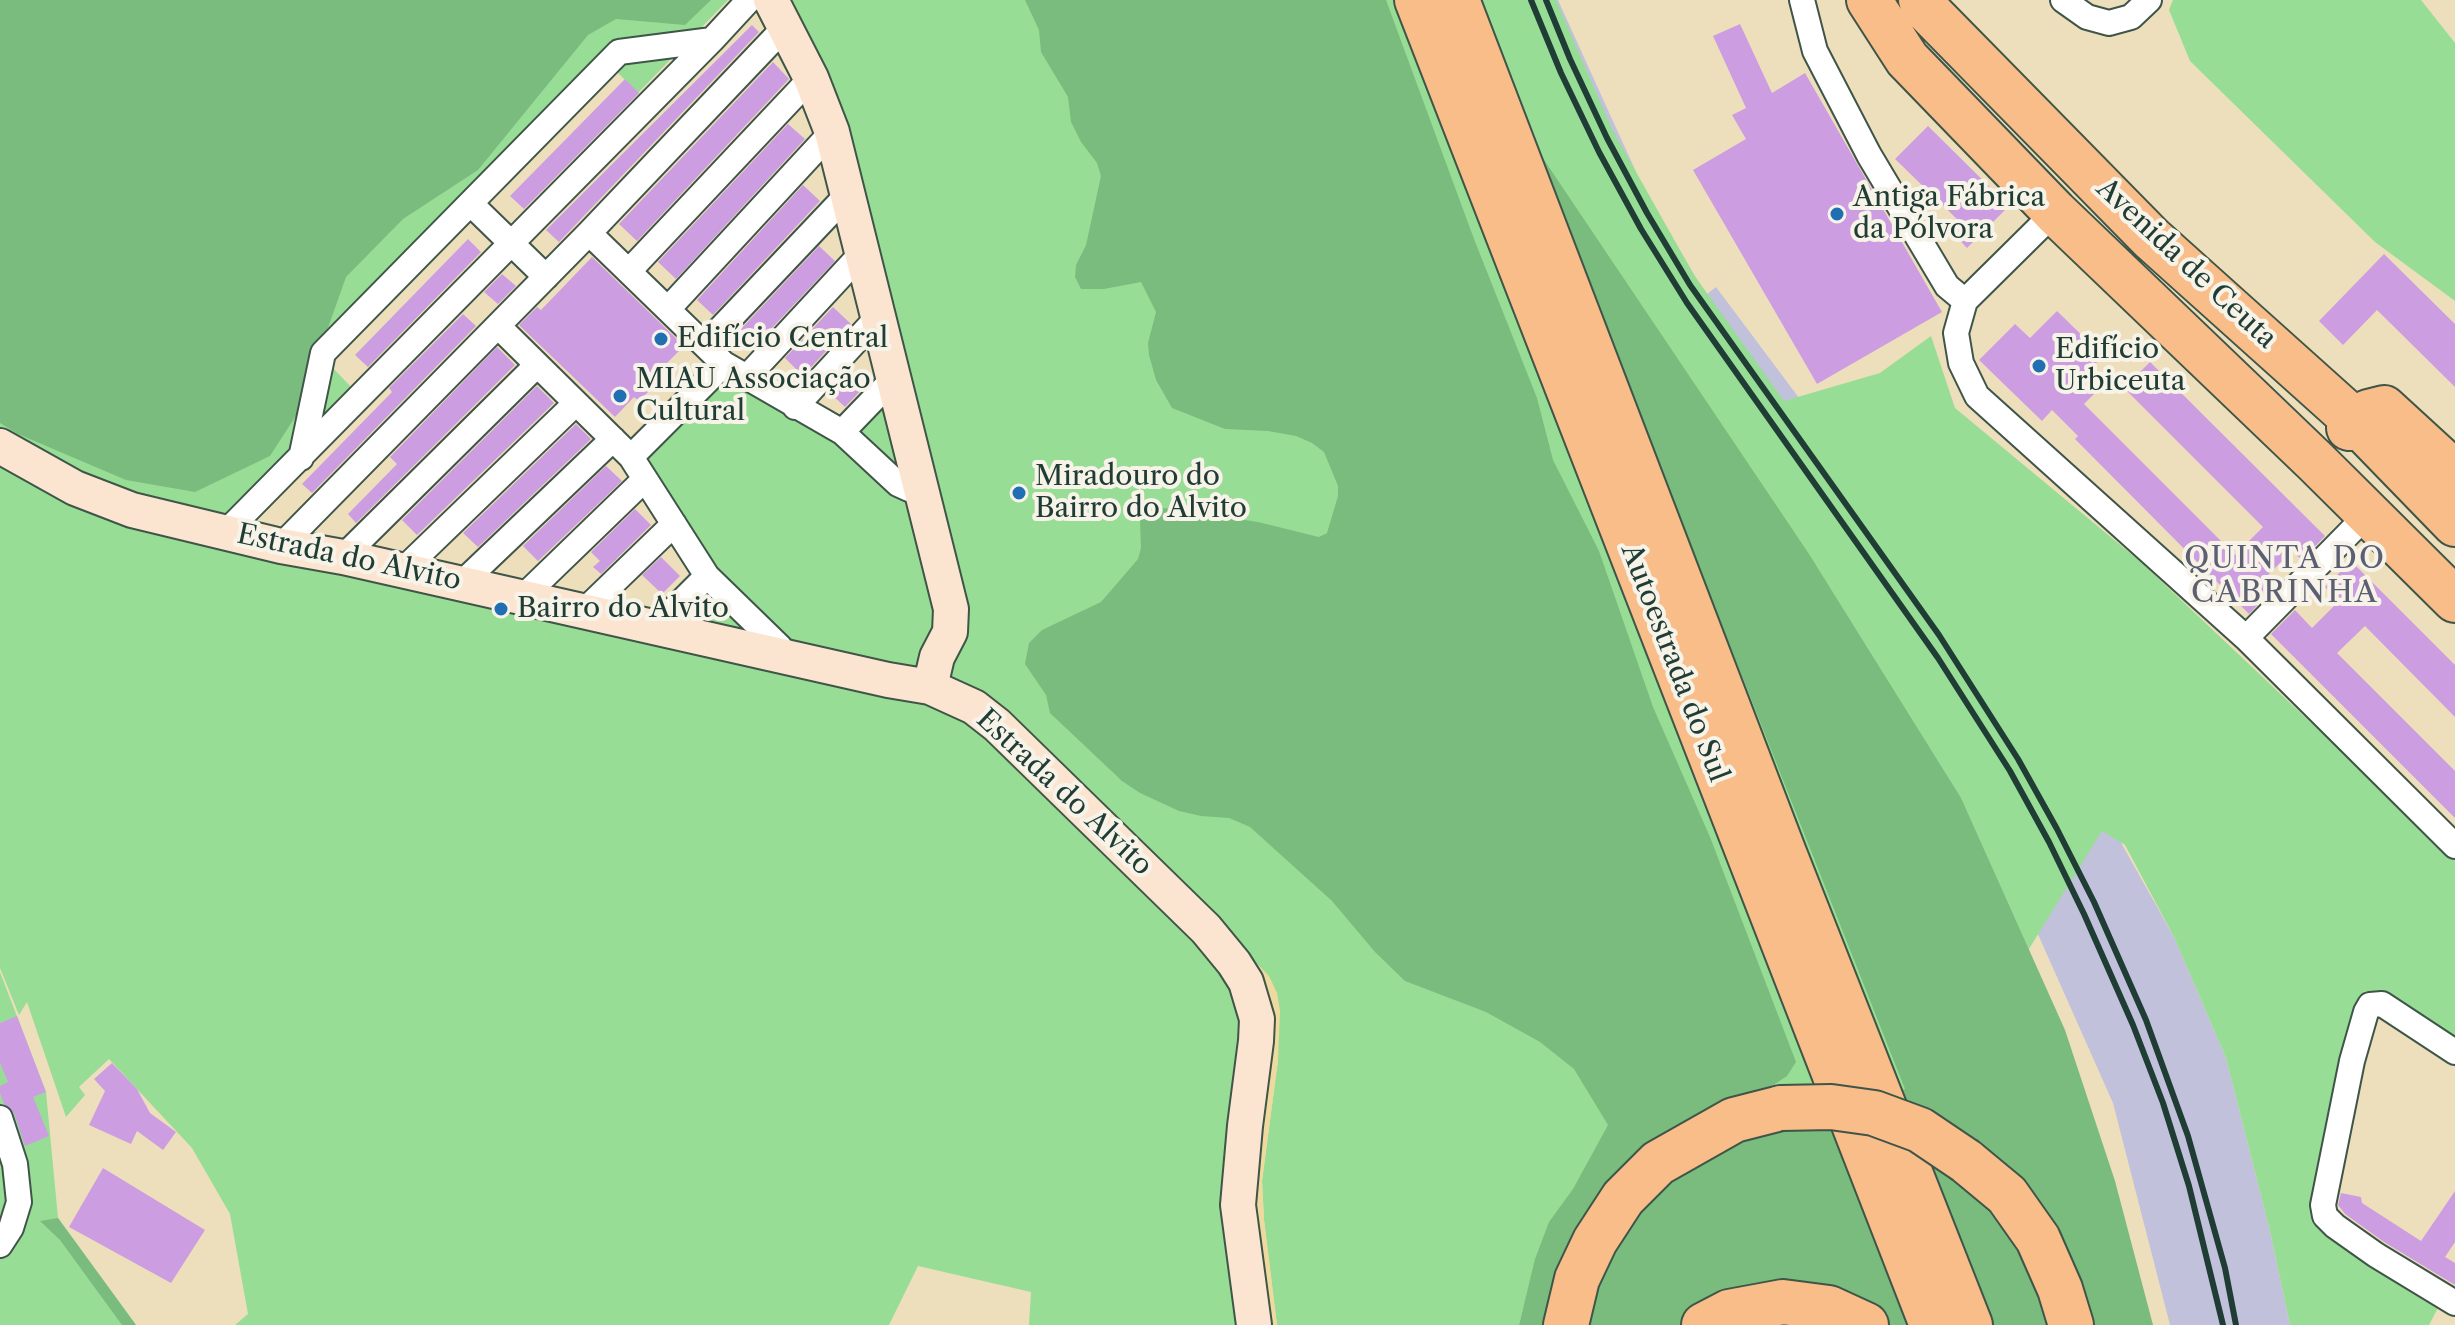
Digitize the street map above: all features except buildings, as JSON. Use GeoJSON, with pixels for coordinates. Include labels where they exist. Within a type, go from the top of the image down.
{"type":"FeatureCollection","features":[{"type":"Feature","properties":{"kind":"highway","name":"Autoestrada do Sul"},"geometry":{"type":"LineString","coordinates":[[1417,0],[1932,1325]]}},
{"type":"Feature","properties":{"kind":"highway","name":"Autoestrada do Sul"},"geometry":{"type":"LineString","coordinates":[[1457,0],[1784,853],[1970,1325]]}},
{"type":"Feature","properties":{"kind":"highway","name":"Avenida de Ceuta"},"geometry":{"type":"LineString","coordinates":[[1869,0],[1907,59],[2055,212],[2455,600]]}},
{"type":"Feature","properties":{"kind":"highway","name":"Avenida de Ceuta"},"geometry":{"type":"LineString","coordinates":[[1921,0],[1928,11],[2151,238],[2355,421],[2455,524]]}},
{"type":"Feature","properties":{"kind":"highway"},"geometry":{"type":"LineString","coordinates":[[2242,394],[2283,354]]}},
{"type":"Feature","properties":{"kind":"highway"},"geometry":{"type":"LineString","coordinates":[[2316,462],[2355,421],[2368,412],[2384,408],[2455,473]]}},
{"type":"Feature","properties":{"kind":"highway"},"geometry":{"type":"LineString","coordinates":[[1566,1325],[1577,1279],[1595,1241],[1623,1198],[1649,1172],[1668,1157],[1734,1120],[1781,1108],[1831,1107],[1874,1113],[1920,1130],[1966,1161],[2007,1195],[2038,1239],[2060,1289],[2071,1325]]}},
{"type":"Feature","properties":{"kind":"highway"},"geometry":{"type":"LineString","coordinates":[[1704,1325],[1729,1312],[1783,1302],[1829,1308],[1866,1325]]}},
{"type":"Feature","properties":{"kind":"street"},"geometry":{"type":"LineString","coordinates":[[227,531],[749,0]]}},
{"type":"Feature","properties":{"kind":"street"},"geometry":{"type":"LineString","coordinates":[[1802,0],[1815,51],[1869,155],[1947,286],[1965,301]]}},
{"type":"Feature","properties":{"kind":"street"},"geometry":{"type":"LineString","coordinates":[[2063,0],[2087,17],[2109,23],[2131,17],[2148,1]]}},
{"type":"Feature","properties":{"kind":"street"},"geometry":{"type":"LineString","coordinates":[[281,546],[589,233],[778,13],[811,78],[832,132],[953,618],[950,632],[937,657],[930,687]]}},
{"type":"Feature","properties":{"kind":"street"},"geometry":{"type":"LineString","coordinates":[[301,458],[323,353],[619,52],[712,40]]}},
{"type":"Feature","properties":{"kind":"street"},"geometry":{"type":"LineString","coordinates":[[629,271],[811,78]]}},
{"type":"Feature","properties":{"kind":"street"},"geometry":{"type":"LineString","coordinates":[[668,309],[832,132]]}},
{"type":"Feature","properties":{"kind":"street"},"geometry":{"type":"LineString","coordinates":[[705,345],[848,194]]}},
{"type":"Feature","properties":{"kind":"street"},"geometry":{"type":"LineString","coordinates":[[471,204],[546,277]]}},
{"type":"Feature","properties":{"kind":"street"},"geometry":{"type":"LineString","coordinates":[[2055,212],[1965,301],[1956,333],[1961,363],[1977,396],[2246,638],[2455,846]]}},
{"type":"Feature","properties":{"kind":"street"},"geometry":{"type":"LineString","coordinates":[[589,233],[724,364],[842,432],[898,484],[909,489],[921,488]]}},
{"type":"Feature","properties":{"kind":"street"},"geometry":{"type":"LineString","coordinates":[[747,377],[863,252]]}},
{"type":"Feature","properties":{"kind":"street"},"geometry":{"type":"LineString","coordinates":[[795,407],[878,317]]}},
{"type":"Feature","properties":{"kind":"street"},"geometry":{"type":"LineString","coordinates":[[498,326],[631,457],[707,576],[780,647],[781,656]]}},
{"type":"Feature","properties":{"kind":"street"},"geometry":{"type":"LineString","coordinates":[[631,457],[724,364]]}},
{"type":"Feature","properties":{"kind":"street"},"geometry":{"type":"LineString","coordinates":[[343,557],[537,365]]}},
{"type":"Feature","properties":{"kind":"street"},"geometry":{"type":"LineString","coordinates":[[842,432],[893,379]]}},
{"type":"Feature","properties":{"kind":"street"},"geometry":{"type":"LineString","coordinates":[[403,570],[576,403]]}},
{"type":"Feature","properties":{"kind":"street"},"geometry":{"type":"LineString","coordinates":[[462,583],[613,439]]}},
{"type":"Feature","properties":{"kind":"street","name":"Estrada do Alvito"},"geometry":{"type":"LineString","coordinates":[[0,446],[75,488],[132,510],[281,546],[524,596],[930,687],[974,707],[997,725],[1206,929],[1246,982],[1257,1019],[1238,1205],[1254,1325]]}},
{"type":"Feature","properties":{"kind":"street"},"geometry":{"type":"LineString","coordinates":[[524,596],[645,479]]}},
{"type":"Feature","properties":{"kind":"street"},"geometry":{"type":"LineString","coordinates":[[2246,638],[2368,514]]}},
{"type":"Feature","properties":{"kind":"street"},"geometry":{"type":"LineString","coordinates":[[585,610],[674,524]]}},
{"type":"Feature","properties":{"kind":"street"},"geometry":{"type":"LineString","coordinates":[[657,626],[707,576]]}},
{"type":"Feature","properties":{"kind":"street"},"geometry":{"type":"LineString","coordinates":[[2455,1052],[2420,1027],[2376,1003],[2370,1005],[2363,1020],[2323,1205],[2325,1216],[2376,1255],[2455,1303]]}},
{"type":"Feature","properties":{"kind":"street"},"geometry":{"type":"LineString","coordinates":[[0,1118],[15,1164],[19,1202],[11,1228],[0,1245]]}},
{"type":"Feature","properties":{"kind":"shaded area"},"geometry":{"type":"Polygon","coordinates":[[[1512,0],[1558,0],[1642,185],[1706,295],[1716,287],[2088,784],[2174,937],[2226,1058],[2270,1231],[2290,1325],[2170,1325],[2113,1103],[2001,851],[1512,0]]]}},
{"type":"Feature","properties":{"kind":"green space"},"geometry":{"type":"Polygon","coordinates":[[[0,0],[728,0],[638,93],[603,58],[311,345],[353,389],[214,532],[652,633],[702,583],[626,462],[722,363],[842,439],[888,393],[812,87],[771,0],[1556,0],[1613,131],[1694,275],[1784,401],[1880,373],[1931,336],[1955,408],[2142,563],[2455,859],[2455,1040],[2425,1016],[2365,991],[2361,996],[2345,1058],[2311,1218],[2440,1304],[2429,1325],[2290,1325],[2270,1231],[2226,1058],[2174,937],[2125,845],[2102,831],[1928,1112],[2081,1325],[1547,1325],[1530,1282],[1519,1325],[1277,1325],[1262,1181],[1278,1060],[1237,985],[1247,1037],[1241,1325],[1029,1325],[1031,1292],[918,1266],[889,1325],[235,1325],[248,1314],[230,1214],[192,1148],[109,1059],[79,1087],[85,1095],[66,1117],[27,1002],[19,1015],[0,968],[0,0]]]}},
{"type":"Feature","properties":{"kind":"green space"},"geometry":{"type":"Polygon","coordinates":[[[0,0],[711,0],[685,25],[616,19],[588,35],[478,170],[403,219],[346,277],[308,397],[270,456],[195,492],[126,480],[18,434],[0,423],[0,0]]]}},
{"type":"Feature","properties":{"kind":"green space"},"geometry":{"type":"Polygon","coordinates":[[[1025,0],[1386,0],[1474,239],[1537,398],[1553,460],[1599,551],[1653,707],[1710,837],[1796,1062],[1787,1076],[1772,1086],[1740,1095],[1694,1117],[1646,1150],[1605,1190],[1577,1229],[1557,1271],[1546,1325],[1519,1325],[1535,1259],[1549,1222],[1573,1189],[1608,1125],[1574,1069],[1540,1042],[1486,1012],[1405,981],[1375,952],[1332,901],[1250,827],[1229,818],[1179,811],[1122,781],[1050,713],[1046,695],[1025,664],[1029,643],[1042,630],[1101,602],[1138,559],[1141,548],[1140,520],[1145,509],[1157,507],[1258,522],[1319,537],[1327,533],[1338,486],[1324,452],[1312,443],[1296,436],[1268,431],[1225,429],[1172,408],[1156,380],[1149,355],[1148,343],[1156,312],[1141,282],[1104,289],[1081,289],[1075,277],[1076,265],[1086,245],[1101,176],[1097,163],[1071,122],[1068,97],[1041,52],[1039,30],[1025,0]]]}},
{"type":"Feature","properties":{"kind":"green space"},"geometry":{"type":"Polygon","coordinates":[[[2173,0],[2421,0],[2455,43],[2455,301],[2375,242],[2190,61],[2169,10],[2173,0]]]}},
{"type":"Feature","properties":{"kind":"green space"},"geometry":{"type":"Polygon","coordinates":[[[1530,139],[1809,554],[1961,798],[2065,1030],[2115,1181],[2153,1325],[1589,1325],[1592,1290],[1620,1239],[1652,1194],[1693,1161],[1744,1137],[1803,1127],[1905,1089],[1530,139]]]}},
{"type":"Feature","properties":{"kind":"green space"},"geometry":{"type":"Polygon","coordinates":[[[0,972],[46,1092],[58,1218],[136,1325],[0,1325],[0,972]]]}},
{"type":"Feature","properties":{"kind":"green space"},"geometry":{"type":"Polygon","coordinates":[[[58,1218],[136,1325],[122,1325],[60,1240],[40,1221],[58,1218]]]}},
{"type":"Feature","properties":{"kind":"sand"},"geometry":{"type":"Polygon","coordinates":[[[1214,919],[1269,976],[1277,993],[1280,1011],[1278,1060],[1262,1181],[1277,1325],[1267,1325],[1253,1203],[1261,1087],[1214,919]]]}},
{"type":"Feature","properties":{"kind":"railway"},"geometry":{"type":"LineString","coordinates":[[1531,0],[1561,73],[1641,229],[1687,303],[1938,658],[2010,771],[2049,842],[2133,1025],[2163,1103],[2189,1186],[2223,1325]]}},
{"type":"Feature","properties":{"kind":"railway"},"geometry":{"type":"LineString","coordinates":[[1546,0],[1607,138],[1690,285],[1939,635],[2018,759],[2057,829],[2094,902],[2146,1020],[2188,1136],[2225,1268],[2236,1325]]}},
{"type":"Feature","properties":{"kind":"place","name":"Antiga Fábrica da Pólvora"},"geometry":{"type":"Point","coordinates":[1837,214]}},
{"type":"Feature","properties":{"kind":"place","name":"Edifício Central"},"geometry":{"type":"Point","coordinates":[661,339]}},
{"type":"Feature","properties":{"kind":"place","name":"Edifício Urbiceuta"},"geometry":{"type":"Point","coordinates":[2039,366]}},
{"type":"Feature","properties":{"kind":"place","name":"MIAU Associação Cultural"},"geometry":{"type":"Point","coordinates":[620,396]}},
{"type":"Feature","properties":{"kind":"place","name":"Miradouro do Bairro do Alvito"},"geometry":{"type":"Point","coordinates":[1019,493]}},
{"type":"Feature","properties":{"kind":"place","name":"Bairro do Alvito"},"geometry":{"type":"Point","coordinates":[501,609]}},
{"type":"Feature","properties":{"kind":"district","name":"QUINTA DO CABRINHA"},"geometry":{"type":"Point","coordinates":[2285,576]}}]}
